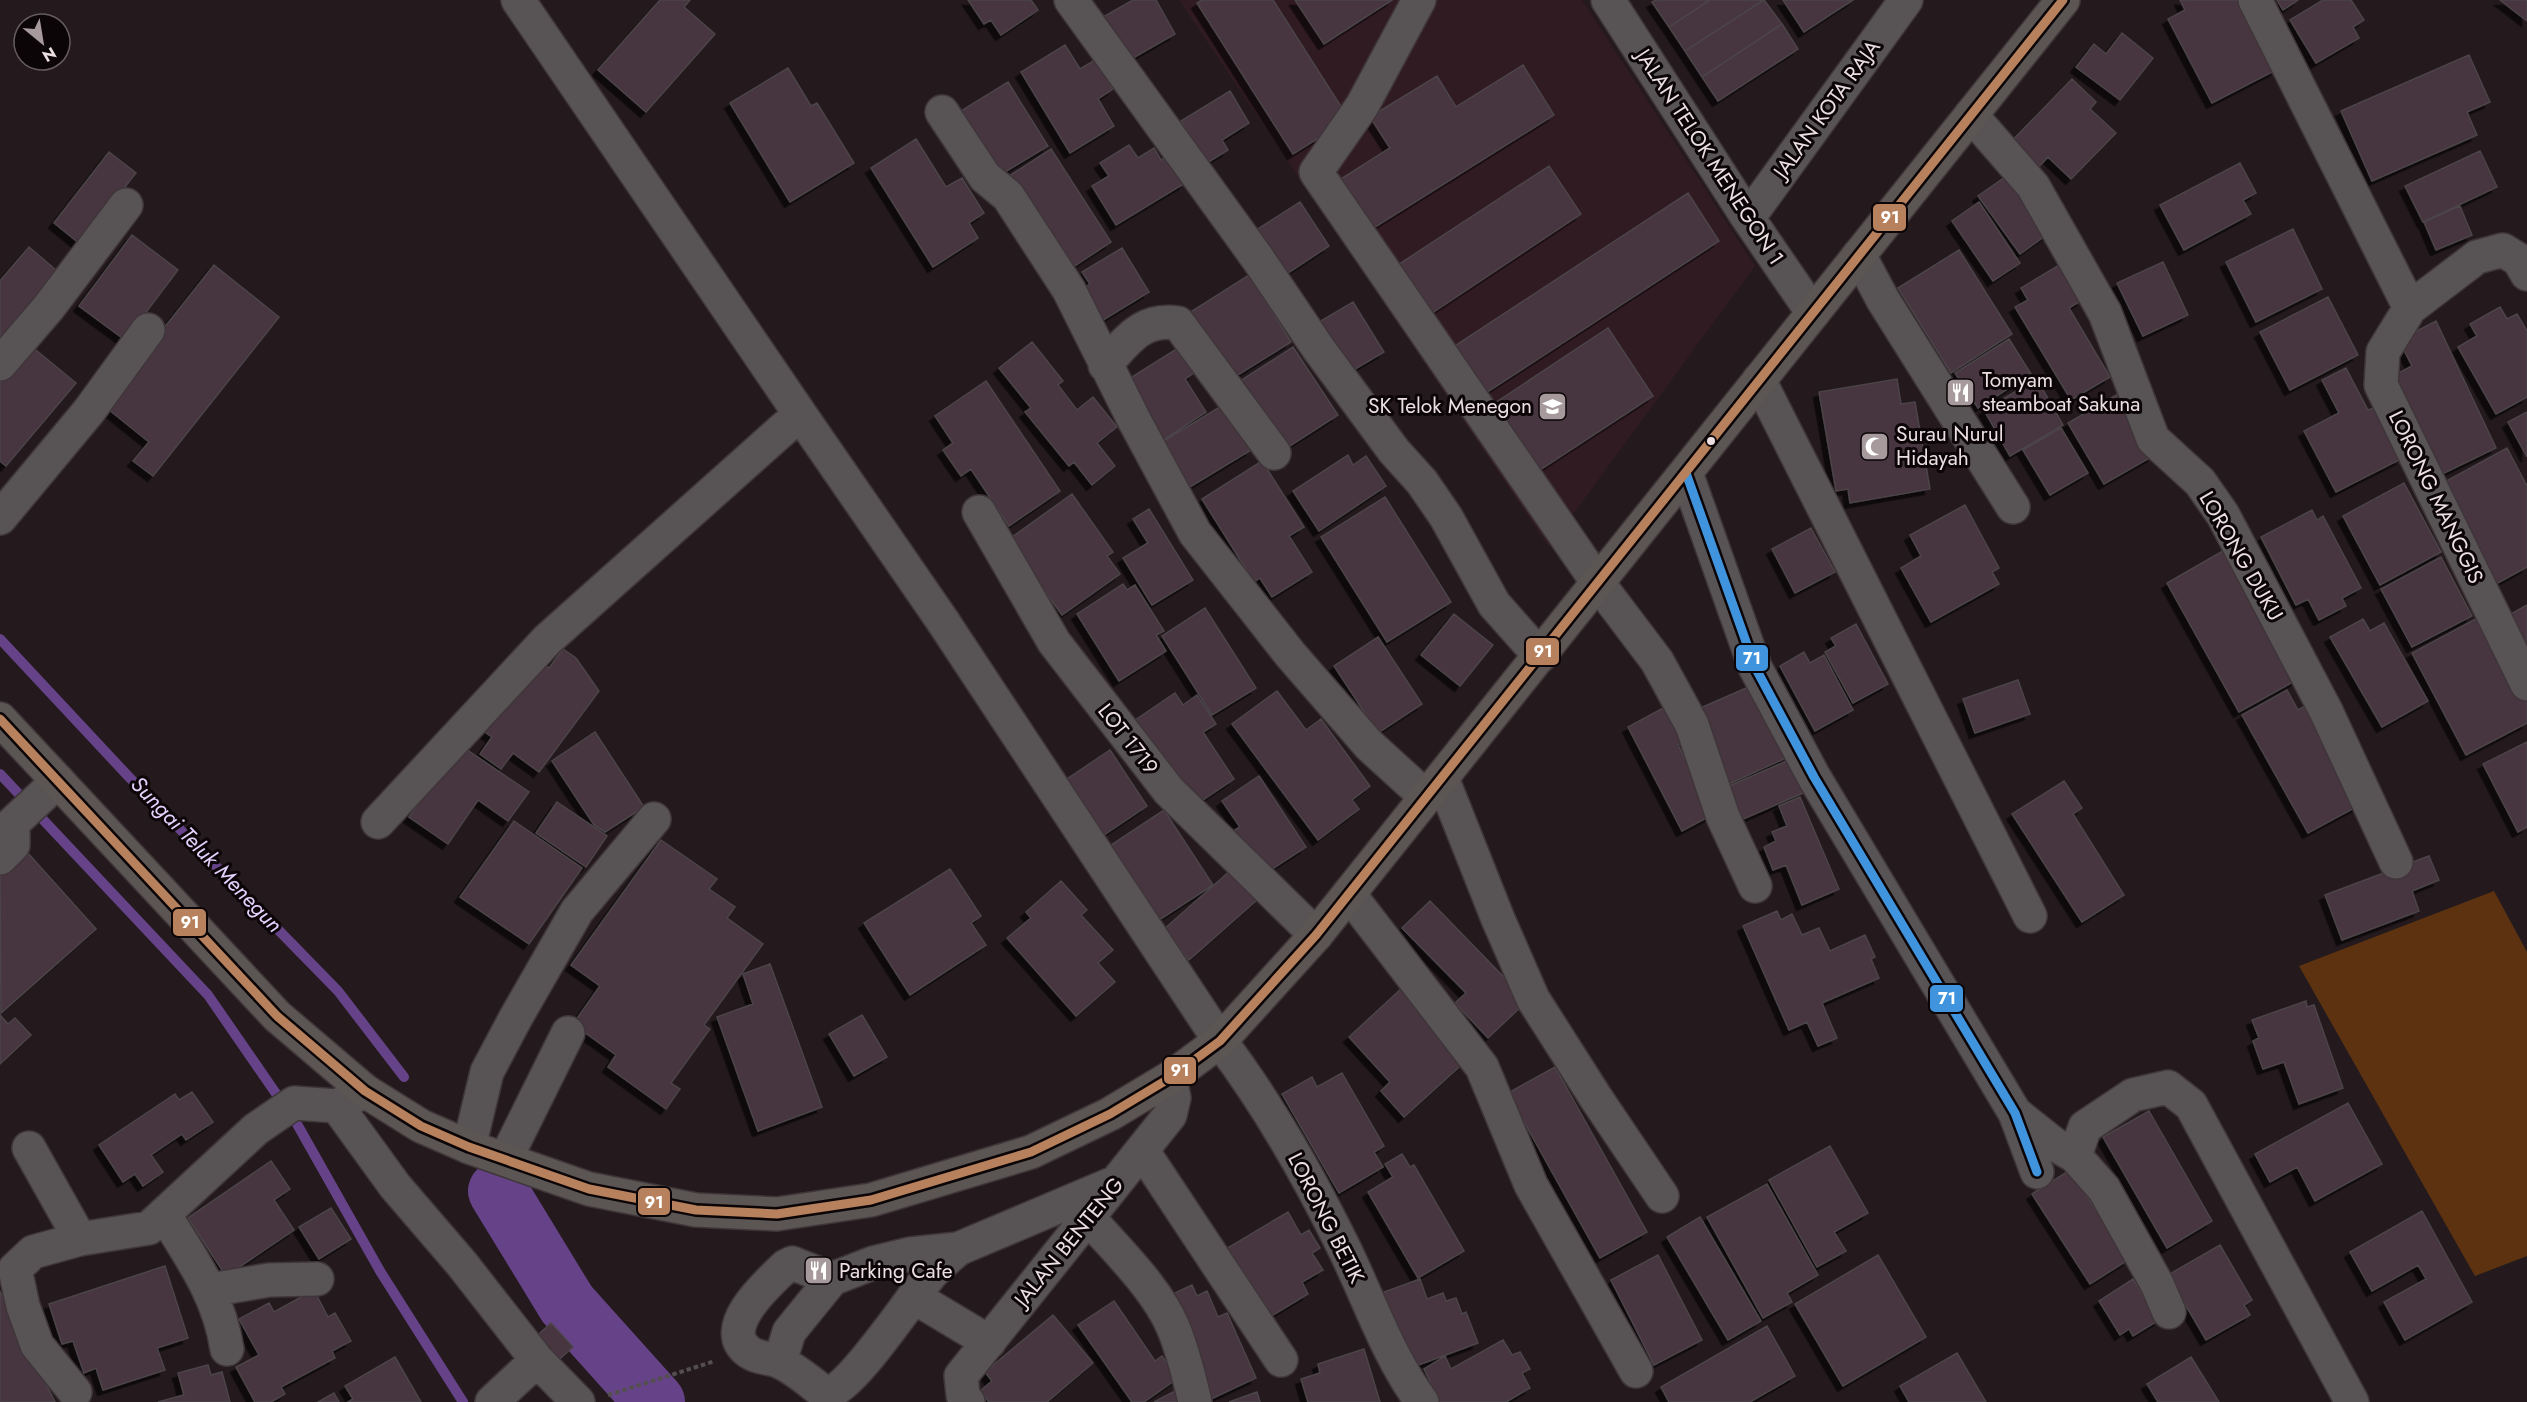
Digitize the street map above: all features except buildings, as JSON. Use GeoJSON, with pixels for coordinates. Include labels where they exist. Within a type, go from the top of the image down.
{"type":"FeatureCollection","features":[{"type":"Feature","properties":{"kind":"main road"},"geometry":{"type":"LineString","coordinates":[[0,719],[41,798],[277,1016],[351,1098],[469,1147],[506,1158],[589,1189],[696,1210],[777,1214],[871,1200],[1031,1152],[1110,1114],[1170,1078],[1220,1041],[1316,935],[2063,0]]}},
{"type":"Feature","properties":{"kind":"street","name":"LORONG BETIK"},"geometry":{"type":"LineString","coordinates":[[518,0],[942,620],[1220,1041],[1253,1084],[1341,1242],[1406,1381],[1422,1402]]}},
{"type":"Feature","properties":{"kind":"street"},"geometry":{"type":"LineString","coordinates":[[1071,0],[1258,259],[1318,348],[1394,451],[1422,482],[1446,517],[1494,604],[1540,656]]}},
{"type":"Feature","properties":{"kind":"street"},"geometry":{"type":"LineString","coordinates":[[1418,0],[1362,106],[1316,172],[1598,583],[1657,661],[1692,725],[1723,817],[1755,886]]}},
{"type":"Feature","properties":{"kind":"street","name":"JALAN TELOK MENEGON 1"},"geometry":{"type":"LineString","coordinates":[[1608,0],[1748,218],[1813,313]]}},
{"type":"Feature","properties":{"kind":"street","name":"JALAN KOTA RAJA"},"geometry":{"type":"LineString","coordinates":[[1748,218],[1906,0]]}},
{"type":"Feature","properties":{"kind":"street"},"geometry":{"type":"LineString","coordinates":[[2255,0],[2410,308]]}},
{"type":"Feature","properties":{"kind":"street"},"geometry":{"type":"LineString","coordinates":[[942,112],[985,177],[1008,196],[1069,291],[1195,533],[1290,654],[1369,745],[1434,788],[1498,919],[1533,999],[1662,1196]]}},
{"type":"Feature","properties":{"kind":"street","name":"LORONG DUKU"},"geometry":{"type":"LineString","coordinates":[[1971,115],[2033,186],[2105,313],[2153,439],[2200,483],[2223,515],[2326,711],[2396,862]]}},
{"type":"Feature","properties":{"kind":"street"},"geometry":{"type":"LineString","coordinates":[[0,364],[49,307],[126,206]]}},
{"type":"Feature","properties":{"kind":"street","name":"LORONG MANGGIS"},"geometry":{"type":"LineString","coordinates":[[2527,274],[2519,260],[2503,250],[2477,257],[2410,308],[2383,352],[2381,385],[2527,684]]}},
{"type":"Feature","properties":{"kind":"street"},"geometry":{"type":"LineString","coordinates":[[1859,255],[1883,300],[2013,507]]}},
{"type":"Feature","properties":{"kind":"street"},"geometry":{"type":"LineString","coordinates":[[1105,364],[1135,333],[1159,320],[1178,323],[1274,453]]}},
{"type":"Feature","properties":{"kind":"street"},"geometry":{"type":"LineString","coordinates":[[0,518],[89,411],[148,330]]}},
{"type":"Feature","properties":{"kind":"street"},"geometry":{"type":"LineString","coordinates":[[1759,380],[2030,916]]}},
{"type":"Feature","properties":{"kind":"street"},"geometry":{"type":"LineString","coordinates":[[378,822],[547,640],[800,414]]}},
{"type":"Feature","properties":{"kind":"street"},"geometry":{"type":"LineString","coordinates":[[1686,473],[1755,667],[1814,777],[2015,1113],[2037,1172]]}},
{"type":"Feature","properties":{"kind":"street","name":"LOT 1719"},"geometry":{"type":"LineString","coordinates":[[979,512],[1054,642],[1161,782],[1316,935]]}},
{"type":"Feature","properties":{"kind":"street"},"geometry":{"type":"LineString","coordinates":[[0,858],[13,845],[13,823],[41,798]]}},
{"type":"Feature","properties":{"kind":"street"},"geometry":{"type":"LineString","coordinates":[[469,1147],[487,1072],[515,1019],[577,911],[654,819]]}},
{"type":"Feature","properties":{"kind":"street"},"geometry":{"type":"LineString","coordinates":[[1349,894],[1482,1067],[1531,1185],[1636,1371]]}},
{"type":"Feature","properties":{"kind":"street"},"geometry":{"type":"LineString","coordinates":[[506,1158],[568,1033]]}},
{"type":"Feature","properties":{"kind":"street","name":"JALAN BENTENG"},"geometry":{"type":"LineString","coordinates":[[968,1402],[963,1395],[961,1377],[1170,1115],[1174,1098],[1170,1078]]}},
{"type":"Feature","properties":{"kind":"street"},"geometry":{"type":"LineString","coordinates":[[2075,1156],[2085,1127],[2133,1095],[2168,1087],[2191,1105],[2352,1402]]}},
{"type":"Feature","properties":{"kind":"street"},"geometry":{"type":"LineString","coordinates":[[75,1392],[37,1345],[22,1306],[15,1269],[33,1252],[80,1239],[149,1228],[256,1129],[285,1109],[351,1098],[395,1186],[462,1264],[537,1360],[578,1402]]}},
{"type":"Feature","properties":{"kind":"street"},"geometry":{"type":"LineString","coordinates":[[2015,1113],[2054,1144],[2075,1156],[2104,1188],[2157,1284],[2169,1312]]}},
{"type":"Feature","properties":{"kind":"street"},"geometry":{"type":"LineString","coordinates":[[29,1148],[80,1239]]}},
{"type":"Feature","properties":{"kind":"street"},"geometry":{"type":"LineString","coordinates":[[1142,1150],[1281,1360]]}},
{"type":"Feature","properties":{"kind":"street"},"geometry":{"type":"LineString","coordinates":[[780,1362],[789,1332],[832,1279],[873,1263],[910,1254],[958,1249],[1116,1183]]}},
{"type":"Feature","properties":{"kind":"street"},"geometry":{"type":"LineString","coordinates":[[164,1214],[210,1290],[222,1319],[227,1349]]}},
{"type":"Feature","properties":{"kind":"street"},"geometry":{"type":"LineString","coordinates":[[1088,1217],[1142,1280],[1172,1325],[1188,1371],[1195,1402]]}},
{"type":"Feature","properties":{"kind":"street"},"geometry":{"type":"LineString","coordinates":[[832,1279],[792,1263],[786,1266],[739,1319],[738,1337],[746,1350],[758,1358],[780,1362],[826,1394],[831,1393],[861,1364],[932,1274],[958,1249]]}},
{"type":"Feature","properties":{"kind":"street"},"geometry":{"type":"LineString","coordinates":[[210,1290],[269,1280],[317,1279]]}},
{"type":"Feature","properties":{"kind":"street"},"geometry":{"type":"LineString","coordinates":[[914,1297],[988,1342]]}},
{"type":"Feature","properties":{"kind":"street"},"geometry":{"type":"LineString","coordinates":[[492,1402],[537,1360]]}},
{"type":"Feature","properties":{"kind":"path"},"geometry":{"type":"LineString","coordinates":[[625,1391],[746,1350]]}},
{"type":"Feature","properties":{"kind":"shaded area","name":"SK Telok Menegon"},"geometry":{"type":"Polygon","coordinates":[[[1179,0],[1582,0],[1755,266],[1549,547],[1179,0]]]}},
{"type":"Feature","properties":{"kind":"shaded area"},"geometry":{"type":"Polygon","coordinates":[[[2494,891],[2527,952],[2527,1256],[2475,1276],[2299,966],[2494,891]]]}},
{"type":"Feature","properties":{"kind":"waterway","name":"Sungai Teluk Menegun"},"geometry":{"type":"LineString","coordinates":[[0,639],[128,776],[338,991],[404,1077]]}},
{"type":"Feature","properties":{"kind":"waterway"},"geometry":{"type":"LineString","coordinates":[[0,774],[208,995],[297,1124],[380,1271],[463,1402]]}},
{"type":"Feature","properties":{"kind":"waterway","name":"Sungai Teluk Menegun"},"geometry":{"type":"LineString","coordinates":[[498,1191],[567,1304],[655,1402]]}},
{"type":"Feature","properties":{"kind":"transit line","name":"91"},"geometry":{"type":"LineString","coordinates":[[0,719],[277,1016],[365,1091],[421,1126],[469,1147],[589,1189],[696,1210],[777,1214],[871,1200],[1031,1152],[1110,1114],[1170,1078],[1220,1041],[1316,935],[2063,0]]}},
{"type":"Feature","properties":{"kind":"transit line","name":"71"},"geometry":{"type":"LineString","coordinates":[[1686,473],[1755,667],[1814,777],[2015,1113],[2037,1172]]}},
{"type":"Feature","properties":{"kind":"place","name":"Tomyam steamboat Sakuna"},"geometry":{"type":"Point","coordinates":[1961,392]}},
{"type":"Feature","properties":{"kind":"place","name":"SK Telok Menegon"},"geometry":{"type":"Point","coordinates":[1553,406]}},
{"type":"Feature","properties":{"kind":"place","name":"Surau Nurul Hidayah"},"geometry":{"type":"Point","coordinates":[1875,446]}},
{"type":"Feature","properties":{"kind":"place","name":"Parking Cafe"},"geometry":{"type":"Point","coordinates":[818,1271]}}]}
